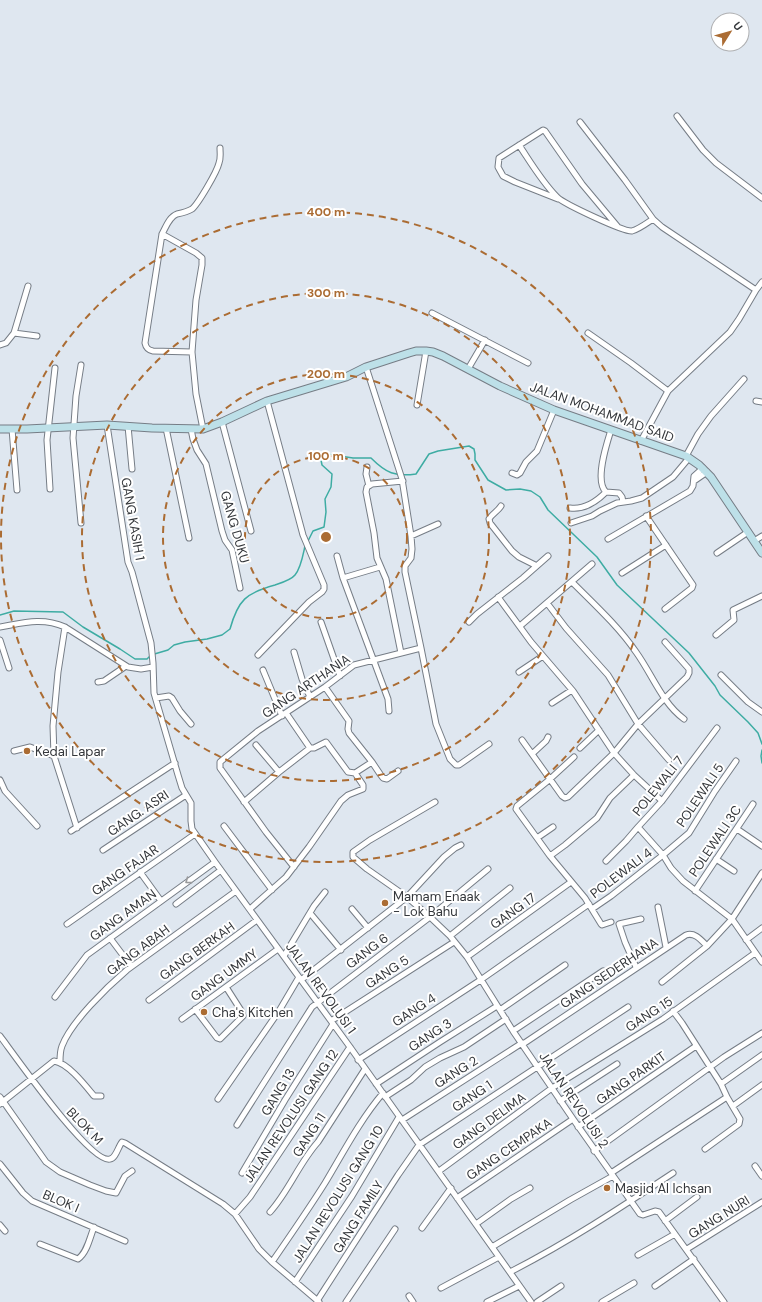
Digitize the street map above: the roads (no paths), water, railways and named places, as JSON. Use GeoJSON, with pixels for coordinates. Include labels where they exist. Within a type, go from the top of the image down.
{"type":"FeatureCollection","features":[{"type":"Feature","properties":{"kind":"street"},"geometry":{"type":"LineString","coordinates":[[677,116],[703,150],[716,163],[762,198]]}},
{"type":"Feature","properties":{"kind":"street"},"geometry":{"type":"LineString","coordinates":[[580,122],[653,219],[662,227],[756,290]]}},
{"type":"Feature","properties":{"kind":"street"},"geometry":{"type":"LineString","coordinates":[[618,227],[582,184],[545,131],[543,130],[499,158],[498,167],[501,174],[515,182],[558,199],[618,227],[631,231],[653,219]]}},
{"type":"Feature","properties":{"kind":"street"},"geometry":{"type":"LineString","coordinates":[[519,146],[558,199]]}},
{"type":"Feature","properties":{"kind":"street"},"geometry":{"type":"LineString","coordinates":[[192,352],[153,351],[146,347],[146,343],[162,234],[173,217],[177,214],[185,213],[196,205],[219,163],[220,148]]}},
{"type":"Feature","properties":{"kind":"street"},"geometry":{"type":"LineString","coordinates":[[162,234],[196,253],[202,258],[196,300],[192,352],[196,394],[203,429]]}},
{"type":"Feature","properties":{"kind":"street"},"geometry":{"type":"LineString","coordinates":[[641,440],[668,391],[730,332],[740,319],[762,282]]}},
{"type":"Feature","properties":{"kind":"street"},"geometry":{"type":"LineString","coordinates":[[0,345],[6,343],[14,333],[28,286]]}},
{"type":"Feature","properties":{"kind":"street"},"geometry":{"type":"LineString","coordinates":[[432,313],[528,363]]}},
{"type":"Feature","properties":{"kind":"street"},"geometry":{"type":"LineString","coordinates":[[14,333],[37,336]]}},
{"type":"Feature","properties":{"kind":"street"},"geometry":{"type":"LineString","coordinates":[[588,333],[668,391]]}},
{"type":"Feature","properties":{"kind":"street"},"geometry":{"type":"LineString","coordinates":[[468,369],[485,340]]}},
{"type":"Feature","properties":{"kind":"street","name":"JALAN MOHAMMAD SAID"},"geometry":{"type":"LineString","coordinates":[[0,429],[107,425],[203,429],[222,422],[267,401],[346,377],[366,367],[416,351],[433,352],[500,386],[554,410],[687,457],[705,470],[719,487],[762,553]]}},
{"type":"Feature","properties":{"kind":"street"},"geometry":{"type":"LineString","coordinates":[[417,405],[426,351]]}},
{"type":"Feature","properties":{"kind":"street"},"geometry":{"type":"LineString","coordinates":[[81,523],[74,456],[73,427],[76,396],[82,365]]}},
{"type":"Feature","properties":{"kind":"street"},"geometry":{"type":"LineString","coordinates":[[366,367],[402,480],[411,536],[411,558],[406,566],[405,572],[436,724],[450,759],[456,765],[459,765],[489,744]]}},
{"type":"Feature","properties":{"kind":"street"},"geometry":{"type":"LineString","coordinates":[[50,489],[47,440],[55,368]]}},
{"type":"Feature","properties":{"kind":"street"},"geometry":{"type":"LineString","coordinates":[[571,523],[583,520],[609,506],[642,498],[673,477],[687,457],[698,434],[711,416],[744,379]]}},
{"type":"Feature","properties":{"kind":"street"},"geometry":{"type":"LineString","coordinates":[[258,655],[309,602],[324,589],[324,585],[305,540],[267,401]]}},
{"type":"Feature","properties":{"kind":"street"},"geometry":{"type":"LineString","coordinates":[[512,473],[520,473],[526,462],[537,451],[554,410]]}},
{"type":"Feature","properties":{"kind":"street"},"geometry":{"type":"LineString","coordinates":[[222,422],[251,531]]}},
{"type":"Feature","properties":{"kind":"street","name":"GANG KASIH 1"},"geometry":{"type":"LineString","coordinates":[[107,425],[128,562],[151,644],[153,665]]}},
{"type":"Feature","properties":{"kind":"street"},"geometry":{"type":"LineString","coordinates":[[128,426],[132,469]]}},
{"type":"Feature","properties":{"kind":"street"},"geometry":{"type":"LineString","coordinates":[[166,428],[189,538]]}},
{"type":"Feature","properties":{"kind":"street"},"geometry":{"type":"LineString","coordinates":[[12,429],[17,490]]}},
{"type":"Feature","properties":{"kind":"street","name":"GANG DUKU"},"geometry":{"type":"LineString","coordinates":[[191,429],[197,450],[206,464],[222,531],[232,550],[240,588]]}},
{"type":"Feature","properties":{"kind":"street"},"geometry":{"type":"LineString","coordinates":[[611,430],[604,453],[601,472],[602,487],[606,492],[619,493],[623,502]]}},
{"type":"Feature","properties":{"kind":"street"},"geometry":{"type":"LineString","coordinates":[[367,467],[366,474],[369,486]]}},
{"type":"Feature","properties":{"kind":"street"},"geometry":{"type":"LineString","coordinates":[[608,539],[690,491],[694,481],[705,470]]}},
{"type":"Feature","properties":{"kind":"street"},"geometry":{"type":"LineString","coordinates":[[401,653],[386,579],[380,567],[376,553],[366,489],[372,484],[402,480]]}},
{"type":"Feature","properties":{"kind":"street"},"geometry":{"type":"LineString","coordinates":[[570,508],[580,507],[597,501],[606,492]]}},
{"type":"Feature","properties":{"kind":"street"},"geometry":{"type":"LineString","coordinates":[[501,506],[496,513],[490,517],[490,523],[512,551],[519,557],[537,566]]}},
{"type":"Feature","properties":{"kind":"street"},"geometry":{"type":"LineString","coordinates":[[646,516],[692,582],[693,586],[665,609]]}},
{"type":"Feature","properties":{"kind":"street"},"geometry":{"type":"LineString","coordinates":[[411,536],[438,524]]}},
{"type":"Feature","properties":{"kind":"street"},"geometry":{"type":"LineString","coordinates":[[717,553],[748,532]]}},
{"type":"Feature","properties":{"kind":"street"},"geometry":{"type":"LineString","coordinates":[[754,541],[762,536]]}},
{"type":"Feature","properties":{"kind":"street"},"geometry":{"type":"LineString","coordinates":[[622,573],[666,545]]}},
{"type":"Feature","properties":{"kind":"street"},"geometry":{"type":"LineString","coordinates":[[337,556],[343,578],[388,699],[389,711]]}},
{"type":"Feature","properties":{"kind":"street"},"geometry":{"type":"LineString","coordinates":[[469,622],[548,556]]}},
{"type":"Feature","properties":{"kind":"street"},"geometry":{"type":"LineString","coordinates":[[520,626],[592,564]]}},
{"type":"Feature","properties":{"kind":"street"},"geometry":{"type":"LineString","coordinates":[[343,578],[380,567]]}},
{"type":"Feature","properties":{"kind":"street"},"geometry":{"type":"LineString","coordinates":[[572,582],[628,641],[638,654],[664,698],[676,713],[684,719]]}},
{"type":"Feature","properties":{"kind":"street"},"geometry":{"type":"LineString","coordinates":[[716,635],[734,620],[733,610],[762,596]]}},
{"type":"Feature","properties":{"kind":"street"},"geometry":{"type":"LineString","coordinates":[[498,597],[543,656],[572,690],[614,753],[634,775],[662,801]]}},
{"type":"Feature","properties":{"kind":"street"},"geometry":{"type":"LineString","coordinates":[[547,604],[566,628],[608,675],[638,724],[669,760]]}},
{"type":"Feature","properties":{"kind":"street"},"geometry":{"type":"LineString","coordinates":[[0,627],[37,621],[56,623],[65,627],[126,666],[141,669],[153,665]]}},
{"type":"Feature","properties":{"kind":"street"},"geometry":{"type":"LineString","coordinates":[[321,622],[340,676]]}},
{"type":"Feature","properties":{"kind":"street"},"geometry":{"type":"LineString","coordinates":[[65,627],[58,672],[53,726],[54,756],[77,828]]}},
{"type":"Feature","properties":{"kind":"street"},"geometry":{"type":"LineString","coordinates":[[0,640],[9,668]]}},
{"type":"Feature","properties":{"kind":"street"},"geometry":{"type":"LineString","coordinates":[[522,740],[562,796],[566,798],[614,753],[638,724],[687,677],[689,673],[686,665],[665,642]]}},
{"type":"Feature","properties":{"kind":"street","name":"GANG ARTHANIA"},"geometry":{"type":"LineString","coordinates":[[294,867],[220,768],[220,762],[258,732],[325,687],[354,665],[421,648]]}},
{"type":"Feature","properties":{"kind":"street"},"geometry":{"type":"LineString","coordinates":[[294,652],[302,679],[310,697]]}},
{"type":"Feature","properties":{"kind":"street"},"geometry":{"type":"LineString","coordinates":[[520,672],[543,656]]}},
{"type":"Feature","properties":{"kind":"street","name":"JALAN REVOLUSI 1"},"geometry":{"type":"LineString","coordinates":[[153,665],[153,686],[180,781],[191,803],[191,821],[195,834],[350,1046],[358,1060],[439,1171],[531,1302]]}},
{"type":"Feature","properties":{"kind":"street"},"geometry":{"type":"LineString","coordinates":[[98,682],[104,681],[126,666]]}},
{"type":"Feature","properties":{"kind":"street"},"geometry":{"type":"LineString","coordinates":[[263,670],[284,715],[310,748]]}},
{"type":"Feature","properties":{"kind":"street"},"geometry":{"type":"LineString","coordinates":[[721,675],[748,702],[762,712]]}},
{"type":"Feature","properties":{"kind":"street"},"geometry":{"type":"LineString","coordinates":[[325,687],[349,721],[349,733],[380,774],[387,779],[398,771]]}},
{"type":"Feature","properties":{"kind":"street"},"geometry":{"type":"LineString","coordinates":[[552,702],[572,690]]}},
{"type":"Feature","properties":{"kind":"street"},"geometry":{"type":"LineString","coordinates":[[156,698],[169,696],[172,698],[180,711],[191,724]]}},
{"type":"Feature","properties":{"kind":"street","name":"POLEWALI 7"},"geometry":{"type":"LineString","coordinates":[[717,728],[662,801],[638,827],[663,855],[677,876],[732,919],[762,962]]}},
{"type":"Feature","properties":{"kind":"street"},"geometry":{"type":"LineString","coordinates":[[580,748],[599,730]]}},
{"type":"Feature","properties":{"kind":"street"},"geometry":{"type":"LineString","coordinates":[[532,754],[546,741],[548,737]]}},
{"type":"Feature","properties":{"kind":"street"},"geometry":{"type":"LineString","coordinates":[[244,802],[310,748],[314,748],[326,742],[348,772],[355,773],[372,762]]}},
{"type":"Feature","properties":{"kind":"street"},"geometry":{"type":"LineString","coordinates":[[256,745],[280,772]]}},
{"type":"Feature","properties":{"kind":"street"},"geometry":{"type":"LineString","coordinates":[[14,751],[30,747],[54,756]]}},
{"type":"Feature","properties":{"kind":"street"},"geometry":{"type":"LineString","coordinates":[[574,757],[550,780],[517,806],[516,809],[590,907],[601,924],[611,922]]}},
{"type":"Feature","properties":{"kind":"street","name":"POLEWALI 5"},"geometry":{"type":"LineString","coordinates":[[663,855],[692,830],[715,791],[736,761]]}},
{"type":"Feature","properties":{"kind":"street"},"geometry":{"type":"LineString","coordinates":[[71,831],[175,763]]}},
{"type":"Feature","properties":{"kind":"street"},"geometry":{"type":"LineString","coordinates":[[250,909],[286,877],[341,801],[348,795],[363,789],[363,785],[355,773]]}},
{"type":"Feature","properties":{"kind":"street"},"geometry":{"type":"LineString","coordinates":[[550,856],[597,818],[610,798],[634,775]]}},
{"type":"Feature","properties":{"kind":"street"},"geometry":{"type":"LineString","coordinates":[[0,780],[5,791],[37,826]]}},
{"type":"Feature","properties":{"kind":"street","name":"GANG. ASRI"},"geometry":{"type":"LineString","coordinates":[[103,850],[186,795]]}},
{"type":"Feature","properties":{"kind":"street","name":"JALAN REVOLUSI 2"},"geometry":{"type":"LineString","coordinates":[[435,802],[358,848],[353,852],[355,859],[407,897],[450,936],[482,979],[513,1031],[538,1066],[560,1101],[631,1201],[643,1216],[657,1211],[694,1259],[724,1302]]}},
{"type":"Feature","properties":{"kind":"street","name":"POLEWALI 3C"},"geometry":{"type":"LineString","coordinates":[[695,891],[753,804]]}},
{"type":"Feature","properties":{"kind":"street"},"geometry":{"type":"LineString","coordinates":[[224,826],[272,890]]}},
{"type":"Feature","properties":{"kind":"street"},"geometry":{"type":"LineString","coordinates":[[537,838],[553,827]]}},
{"type":"Feature","properties":{"kind":"street"},"geometry":{"type":"LineString","coordinates":[[606,861],[638,827]]}},
{"type":"Feature","properties":{"kind":"street"},"geometry":{"type":"LineString","coordinates":[[737,829],[762,846]]}},
{"type":"Feature","properties":{"kind":"street","name":"GANG FAJAR"},"geometry":{"type":"LineString","coordinates":[[67,924],[195,834]]}},
{"type":"Feature","properties":{"kind":"street"},"geometry":{"type":"LineString","coordinates":[[218,1099],[300,979],[341,950],[407,897],[444,857],[461,845]]}},
{"type":"Feature","properties":{"kind":"street","name":"POLEWALI 4"},"geometry":{"type":"LineString","coordinates":[[482,979],[590,907],[611,896],[663,855]]}},
{"type":"Feature","properties":{"kind":"street"},"geometry":{"type":"LineString","coordinates":[[716,859],[734,871]]}},
{"type":"Feature","properties":{"kind":"street","name":"GANG AMAN"},"geometry":{"type":"LineString","coordinates":[[55,997],[87,955],[215,862]]}},
{"type":"Feature","properties":{"kind":"street","name":"GANG 6"},"geometry":{"type":"LineString","coordinates":[[317,1002],[430,917],[488,869]]}},
{"type":"Feature","properties":{"kind":"street"},"geometry":{"type":"LineString","coordinates":[[176,904],[221,870]]}},
{"type":"Feature","properties":{"kind":"street"},"geometry":{"type":"LineString","coordinates":[[140,872],[161,901]]}},
{"type":"Feature","properties":{"kind":"street"},"geometry":{"type":"LineString","coordinates":[[662,982],[707,946],[732,919],[762,873]]}},
{"type":"Feature","properties":{"kind":"street","name":"GANG 17"},"geometry":{"type":"LineString","coordinates":[[467,957],[571,882]]}},
{"type":"Feature","properties":{"kind":"street"},"geometry":{"type":"LineString","coordinates":[[450,936],[510,888]]}},
{"type":"Feature","properties":{"kind":"street","name":"GANG ABAH"},"geometry":{"type":"LineString","coordinates":[[57,1061],[62,1046],[70,1032],[92,1004],[109,986],[131,966],[236,890]]}},
{"type":"Feature","properties":{"kind":"street"},"geometry":{"type":"LineString","coordinates":[[284,956],[314,906],[325,892]]}},
{"type":"Feature","properties":{"kind":"street"},"geometry":{"type":"LineString","coordinates":[[658,907],[666,947]]}},
{"type":"Feature","properties":{"kind":"street"},"geometry":{"type":"LineString","coordinates":[[352,909],[368,928]]}},
{"type":"Feature","properties":{"kind":"street"},"geometry":{"type":"LineString","coordinates":[[310,913],[341,950]]}},
{"type":"Feature","properties":{"kind":"street"},"geometry":{"type":"LineString","coordinates":[[636,967],[619,924],[641,919]]}},
{"type":"Feature","properties":{"kind":"street","name":"GANG BERKAH"},"geometry":{"type":"LineString","coordinates":[[149,1000],[258,920]]}},
{"type":"Feature","properties":{"kind":"street"},"geometry":{"type":"LineString","coordinates":[[746,940],[762,928]]}},
{"type":"Feature","properties":{"kind":"street","name":"GANG SEDERHANA"},"geometry":{"type":"LineString","coordinates":[[522,1043],[666,947],[690,933],[695,935],[707,946]]}},
{"type":"Feature","properties":{"kind":"street"},"geometry":{"type":"LineString","coordinates":[[110,938],[131,966]]}},
{"type":"Feature","properties":{"kind":"street","name":"GANG 5"},"geometry":{"type":"LineString","coordinates":[[332,1023],[454,942]]}},
{"type":"Feature","properties":{"kind":"street","name":"GANG UMMY"},"geometry":{"type":"LineString","coordinates":[[182,1019],[278,949]]}},
{"type":"Feature","properties":{"kind":"street","name":"GANG 15"},"geometry":{"type":"LineString","coordinates":[[552,1088],[652,1026],[755,954]]}},
{"type":"Feature","properties":{"kind":"street","name":"GANG 3"},"geometry":{"type":"LineString","coordinates":[[376,1084],[440,1042],[499,1008],[565,965]]}},
{"type":"Feature","properties":{"kind":"street"},"geometry":{"type":"LineString","coordinates":[[513,1031],[603,971]]}},
{"type":"Feature","properties":{"kind":"street","name":"GANG 4"},"geometry":{"type":"LineString","coordinates":[[358,1060],[482,979]]}},
{"type":"Feature","properties":{"kind":"street"},"geometry":{"type":"LineString","coordinates":[[195,1009],[217,1038],[220,1039],[243,1016],[226,987]]}},
{"type":"Feature","properties":{"kind":"street","name":"GANG 13"},"geometry":{"type":"LineString","coordinates":[[237,1125],[306,1015],[317,1002]]}},
{"type":"Feature","properties":{"kind":"street","name":"GANG 1"},"geometry":{"type":"LineString","coordinates":[[419,1145],[628,1007]]}},
{"type":"Feature","properties":{"kind":"street"},"geometry":{"type":"LineString","coordinates":[[673,1011],[721,1084],[740,1119],[739,1124],[705,1149]]}},
{"type":"Feature","properties":{"kind":"street"},"geometry":{"type":"LineString","coordinates":[[272,1262],[315,1198],[365,1117],[384,1095],[411,1080],[425,1067],[464,1047],[506,1019]]}},
{"type":"Feature","properties":{"kind":"street","name":"GANG 13"},"geometry":{"type":"LineString","coordinates":[[242,1172],[284,1100],[332,1023]]}},
{"type":"Feature","properties":{"kind":"street"},"geometry":{"type":"LineString","coordinates":[[594,1150],[736,1049],[762,1033]]}},
{"type":"Feature","properties":{"kind":"street"},"geometry":{"type":"LineString","coordinates":[[0,1036],[32,1079]]}},
{"type":"Feature","properties":{"kind":"street","name":"GANG 2"},"geometry":{"type":"LineString","coordinates":[[401,1119],[522,1043]]}},
{"type":"Feature","properties":{"kind":"street","name":"JALAN REVOLUSI GANG 12"},"geometry":{"type":"LineString","coordinates":[[235,1214],[250,1197],[350,1046]]}},
{"type":"Feature","properties":{"kind":"street","name":"GANG PARKIT"},"geometry":{"type":"LineString","coordinates":[[578,1127],[696,1046]]}},
{"type":"Feature","properties":{"kind":"street"},"geometry":{"type":"LineString","coordinates":[[721,1084],[762,1055]]}},
{"type":"Feature","properties":{"kind":"street"},"geometry":{"type":"LineString","coordinates":[[102,1096],[94,1096],[71,1071],[57,1061],[1,1101],[46,1162],[60,1172],[90,1185],[116,1193],[125,1176],[132,1171]]}},
{"type":"Feature","properties":{"kind":"street"},"geometry":{"type":"LineString","coordinates":[[560,1101],[617,1064]]}},
{"type":"Feature","properties":{"kind":"street","name":"GANG 11"},"geometry":{"type":"LineString","coordinates":[[270,1212],[280,1201],[311,1150],[318,1142],[365,1068]]}},
{"type":"Feature","properties":{"kind":"street","name":"BLOK M"},"geometry":{"type":"LineString","coordinates":[[32,1079],[58,1113],[100,1157],[110,1159],[113,1157],[122,1142],[127,1144],[222,1204],[235,1214]]}},
{"type":"Feature","properties":{"kind":"street"},"geometry":{"type":"LineString","coordinates":[[733,1106],[762,1085]]}},
{"type":"Feature","properties":{"kind":"street","name":"GANG DELIMA"},"geometry":{"type":"LineString","coordinates":[[439,1171],[552,1088]]}},
{"type":"Feature","properties":{"kind":"street"},"geometry":{"type":"LineString","coordinates":[[492,1247],[612,1175],[727,1097]]}},
{"type":"Feature","properties":{"kind":"street","name":"JALAN REVOLUSI GANG 10"},"geometry":{"type":"LineString","coordinates":[[295,1282],[401,1119]]}},
{"type":"Feature","properties":{"kind":"street","name":"GANG CEMPAKA"},"geometry":{"type":"LineString","coordinates":[[457,1198],[573,1119]]}},
{"type":"Feature","properties":{"kind":"street","name":"GANG FAMILY"},"geometry":{"type":"LineString","coordinates":[[318,1301],[398,1175],[419,1145]]}},
{"type":"Feature","properties":{"kind":"street","name":"BLOK I"},"geometry":{"type":"LineString","coordinates":[[0,1164],[23,1194],[32,1200],[125,1241]]}},
{"type":"Feature","properties":{"kind":"street"},"geometry":{"type":"LineString","coordinates":[[755,1166],[762,1176]]}},
{"type":"Feature","properties":{"kind":"street"},"geometry":{"type":"LineString","coordinates":[[510,1272],[540,1257],[631,1201],[673,1173]]}},
{"type":"Feature","properties":{"kind":"street"},"geometry":{"type":"LineString","coordinates":[[422,1228],[451,1188]]}},
{"type":"Feature","properties":{"kind":"street"},"geometry":{"type":"LineString","coordinates":[[476,1224],[511,1199],[530,1188]]}},
{"type":"Feature","properties":{"kind":"street"},"geometry":{"type":"LineString","coordinates":[[665,1221],[697,1197]]}},
{"type":"Feature","properties":{"kind":"street","name":"GANG NURI"},"geometry":{"type":"LineString","coordinates":[[687,1250],[762,1202]]}},
{"type":"Feature","properties":{"kind":"street"},"geometry":{"type":"LineString","coordinates":[[235,1214],[259,1249],[318,1301]]}},
{"type":"Feature","properties":{"kind":"street"},"geometry":{"type":"LineString","coordinates":[[0,1225],[5,1231]]}},
{"type":"Feature","properties":{"kind":"street"},"geometry":{"type":"LineString","coordinates":[[40,1244],[78,1259],[81,1258],[85,1250],[94,1227]]}},
{"type":"Feature","properties":{"kind":"street"},"geometry":{"type":"LineString","coordinates":[[346,1302],[396,1230]]}},
{"type":"Feature","properties":{"kind":"street"},"geometry":{"type":"LineString","coordinates":[[638,1255],[675,1234]]}},
{"type":"Feature","properties":{"kind":"street"},"geometry":{"type":"LineString","coordinates":[[441,1288],[499,1257]]}},
{"type":"Feature","properties":{"kind":"street"},"geometry":{"type":"LineString","coordinates":[[654,1286],[694,1259]]}},
{"type":"Feature","properties":{"kind":"street"},"geometry":{"type":"LineString","coordinates":[[602,1302],[634,1283]]}},
{"type":"Feature","properties":{"kind":"street"},"geometry":{"type":"LineString","coordinates":[[487,1302],[519,1286]]}},
{"type":"Feature","properties":{"kind":"street"},"geometry":{"type":"LineString","coordinates":[[537,1302],[561,1286]]}},
{"type":"Feature","properties":{"kind":"street"},"geometry":{"type":"LineString","coordinates":[[409,1296],[412,1302]]}},
{"type":"Feature","properties":{"kind":"waterway"},"geometry":{"type":"LineString","coordinates":[[308,541],[313,531],[324,527],[326,512],[325,499],[331,487],[332,474],[322,465],[320,455],[327,454],[353,458],[371,458],[391,473],[409,475],[416,474],[429,454],[469,446],[474,449],[475,460],[488,480],[506,490],[520,489],[531,491],[540,497],[548,510],[597,557],[617,585],[689,653],[715,686],[720,695],[758,733],[762,744]]}},
{"type":"Feature","properties":{"kind":"waterway"},"geometry":{"type":"LineString","coordinates":[[0,615],[14,611],[63,612],[83,627],[135,659],[147,659],[151,655],[168,650],[174,645],[222,635],[230,629],[236,611],[245,599],[257,591],[286,581],[295,575],[303,557],[305,546]]}},
{"type":"Feature","properties":{"kind":"waterway"},"geometry":{"type":"LineString","coordinates":[[762,750],[762,763]]}},
{"type":"Feature","properties":{"kind":"place","name":"Kedai Lapar"},"geometry":{"type":"Point","coordinates":[27,751]}},
{"type":"Feature","properties":{"kind":"place","name":"Mamam Enaak - Lok Bahu"},"geometry":{"type":"Point","coordinates":[385,903]}},
{"type":"Feature","properties":{"kind":"place","name":"Cha's Kitchen"},"geometry":{"type":"Point","coordinates":[204,1012]}},
{"type":"Feature","properties":{"kind":"place","name":"Masjid Al Ichsan"},"geometry":{"type":"Point","coordinates":[607,1188]}}]}
